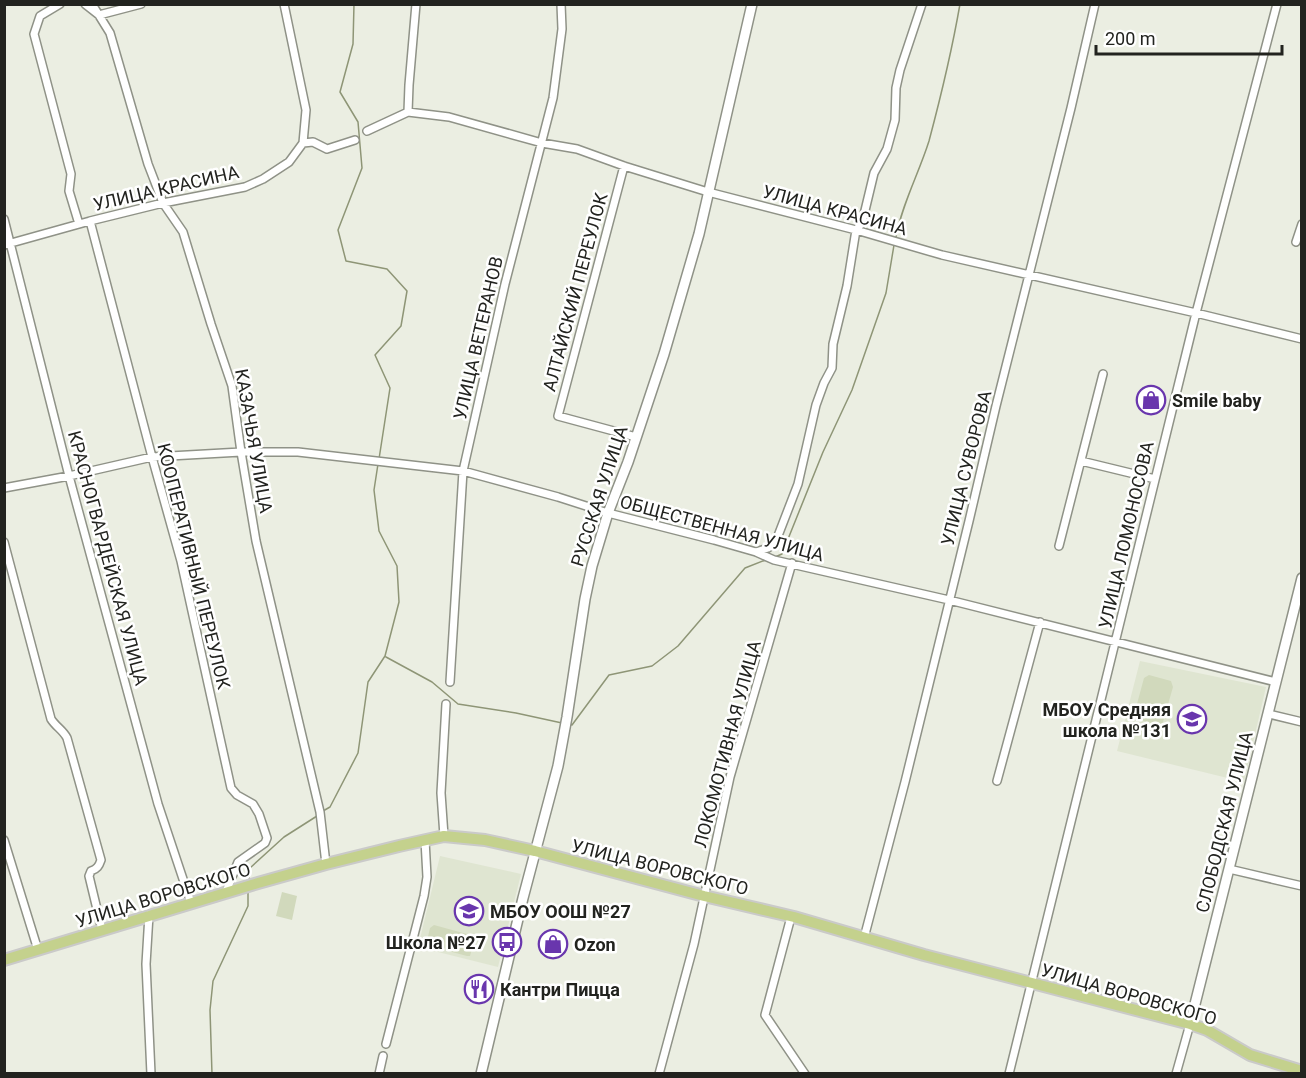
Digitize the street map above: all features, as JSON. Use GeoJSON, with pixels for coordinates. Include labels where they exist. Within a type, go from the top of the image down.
{"type":"FeatureCollection","features":[{"type":"Feature","properties":{"kind":"main road","name":"УЛИЦА ВОРОВСКОГО"},"geometry":{"type":"LineString","coordinates":[[4,960],[226,892],[326,864],[444,836],[485,840],[535,851],[792,917],[1190,1024],[1207,1030],[1250,1055],[1302,1071]]}},
{"type":"Feature","properties":{"kind":"street"},"geometry":{"type":"LineString","coordinates":[[60,4],[40,16],[34,34],[71,174],[69,191],[79,224]]}},
{"type":"Feature","properties":{"kind":"street"},"geometry":{"type":"LineString","coordinates":[[85,4],[99,15],[141,4]]}},
{"type":"Feature","properties":{"kind":"street","name":"КАЗАЧЬЯ УЛИЦА"},"geometry":{"type":"LineString","coordinates":[[92,4],[110,33],[148,164],[163,203],[183,232],[230,377],[256,541],[320,812],[326,864]]}},
{"type":"Feature","properties":{"kind":"street"},"geometry":{"type":"LineString","coordinates":[[284,4],[306,110],[303,143],[313,142],[327,149],[355,140]]}},
{"type":"Feature","properties":{"kind":"street"},"geometry":{"type":"LineString","coordinates":[[367,131],[408,112],[416,4]]}},
{"type":"Feature","properties":{"kind":"street","name":"УЛИЦА ВЕТЕРАНОВ"},"geometry":{"type":"LineString","coordinates":[[450,682],[463,471],[505,284],[553,98],[562,29],[561,4]]}},
{"type":"Feature","properties":{"kind":"street","name":"РУССКАЯ УЛИЦА"},"geometry":{"type":"LineString","coordinates":[[481,1074],[558,766],[592,566],[608,513],[664,354],[699,234],[752,4]]}},
{"type":"Feature","properties":{"kind":"street"},"geometry":{"type":"LineString","coordinates":[[756,552],[768,548],[776,541],[798,484],[816,405],[832,368],[833,344],[847,286],[856,230],[862,223],[874,173],[887,148],[895,120],[896,88],[900,70],[922,4]]}},
{"type":"Feature","properties":{"kind":"street","name":"УЛИЦА СУВОРОВА"},"geometry":{"type":"LineString","coordinates":[[864,938],[905,782],[1095,4]]}},
{"type":"Feature","properties":{"kind":"street","name":"УЛИЦА ЛОМОНОСОВА"},"geometry":{"type":"LineString","coordinates":[[1009,1074],[1196,313],[1277,4]]}},
{"type":"Feature","properties":{"kind":"street","name":"УЛИЦА КРАСИНА"},"geometry":{"type":"LineString","coordinates":[[408,112],[449,117],[542,143],[577,149],[708,192],[942,255],[1302,339]]}},
{"type":"Feature","properties":{"kind":"street","name":"УЛИЦА КРАСИНА"},"geometry":{"type":"LineString","coordinates":[[8,244],[163,203],[245,187],[290,162],[303,143]]}},
{"type":"Feature","properties":{"kind":"street","name":"АЛТАЙСКИЙ ПЕРЕУЛОК"},"geometry":{"type":"LineString","coordinates":[[624,166],[558,416],[636,437]]}},
{"type":"Feature","properties":{"kind":"street","name":"КРАСНОГВАРДЕЙСКАЯ УЛИЦА"},"geometry":{"type":"LineString","coordinates":[[4,219],[8,244],[69,476],[158,804],[191,903]]}},
{"type":"Feature","properties":{"kind":"street","name":"КООПЕРАТИВНЫЙ ПЕРЕУЛОК"},"geometry":{"type":"LineString","coordinates":[[90,221],[181,561],[231,788],[237,795],[253,804],[267,838],[265,843],[238,862],[226,892]]}},
{"type":"Feature","properties":{"kind":"street"},"geometry":{"type":"LineString","coordinates":[[1296,242],[1302,224]]}},
{"type":"Feature","properties":{"kind":"street"},"geometry":{"type":"LineString","coordinates":[[1059,546],[1103,374]]}},
{"type":"Feature","properties":{"kind":"street","name":"ОБЩЕСТВЕННАЯ УЛИЦА"},"geometry":{"type":"LineString","coordinates":[[4,488],[152,457],[241,452],[298,452],[463,471],[608,513],[756,552],[774,560],[949,600],[1276,681]]}},
{"type":"Feature","properties":{"kind":"street"},"geometry":{"type":"LineString","coordinates":[[1081,461],[1155,479]]}},
{"type":"Feature","properties":{"kind":"street"},"geometry":{"type":"LineString","coordinates":[[4,542],[51,719],[67,738],[101,860],[97,869],[91,871],[89,876],[102,930]]}},
{"type":"Feature","properties":{"kind":"street","name":"ЛОКОМОТИВНАЯ УЛИЦА"},"geometry":{"type":"LineString","coordinates":[[659,1074],[692,952],[730,777],[792,563]]}},
{"type":"Feature","properties":{"kind":"street","name":"СЛОБОДСКАЯ УЛИЦА"},"geometry":{"type":"LineString","coordinates":[[1176,1074],[1302,578]]}},
{"type":"Feature","properties":{"kind":"street"},"geometry":{"type":"LineString","coordinates":[[997,781],[1040,622]]}},
{"type":"Feature","properties":{"kind":"street"},"geometry":{"type":"LineString","coordinates":[[444,836],[441,793],[446,704]]}},
{"type":"Feature","properties":{"kind":"street"},"geometry":{"type":"LineString","coordinates":[[1269,714],[1302,722]]}},
{"type":"Feature","properties":{"kind":"street"},"geometry":{"type":"LineString","coordinates":[[4,840],[38,950]]}},
{"type":"Feature","properties":{"kind":"street"},"geometry":{"type":"LineString","coordinates":[[386,1044],[424,896],[427,877],[425,840]]}},
{"type":"Feature","properties":{"kind":"street"},"geometry":{"type":"LineString","coordinates":[[1229,869],[1302,886]]}},
{"type":"Feature","properties":{"kind":"street"},"geometry":{"type":"LineString","coordinates":[[148,915],[146,964],[151,1074]]}},
{"type":"Feature","properties":{"kind":"street"},"geometry":{"type":"LineString","coordinates":[[792,917],[765,1015],[806,1074]]}},
{"type":"Feature","properties":{"kind":"street"},"geometry":{"type":"LineString","coordinates":[[379,1074],[383,1056]]}},
{"type":"Feature","properties":{"kind":"shaded area","name":"МБОУ Средняя школа №131"},"geometry":{"type":"Polygon","coordinates":[[[1140,661],[1266,687],[1244,782],[1117,751],[1140,661]]]}},
{"type":"Feature","properties":{"kind":"shaded area"},"geometry":{"type":"Polygon","coordinates":[[[1149,675],[1171,681],[1173,687],[1163,722],[1158,725],[1137,719],[1134,715],[1144,678],[1149,675]]]}},
{"type":"Feature","properties":{"kind":"shaded area","name":"МБОУ ООШ №27"},"geometry":{"type":"Polygon","coordinates":[[[440,856],[521,874],[498,967],[418,947],[440,856]]]}},
{"type":"Feature","properties":{"kind":"shaded area"},"geometry":{"type":"Polygon","coordinates":[[[282,892],[297,896],[292,920],[276,916],[282,892]]]}},
{"type":"Feature","properties":{"kind":"shaded area"},"geometry":{"type":"Polygon","coordinates":[[[434,925],[474,936],[470,956],[426,945],[430,928],[434,925]]]}},
{"type":"Feature","properties":{"kind":"waterway"},"geometry":{"type":"LineString","coordinates":[[354,4],[353,44],[340,92],[358,122],[362,168],[338,230],[346,261],[387,269],[407,291],[401,326],[375,355],[390,388],[379,459]]}},
{"type":"Feature","properties":{"kind":"waterway"},"geometry":{"type":"LineString","coordinates":[[896,237],[902,213],[929,141],[960,4]]}},
{"type":"Feature","properties":{"kind":"waterway"},"geometry":{"type":"LineString","coordinates":[[775,557],[782,554],[823,452],[852,390],[886,293],[894,245]]}},
{"type":"Feature","properties":{"kind":"waterway"},"geometry":{"type":"LineString","coordinates":[[323,811],[330,807],[358,753],[368,682],[385,656],[399,602],[397,566],[379,531],[374,490],[378,464]]}},
{"type":"Feature","properties":{"kind":"waterway"},"geometry":{"type":"LineString","coordinates":[[570,724],[572,725],[609,675],[652,666],[678,646],[745,568],[768,559]]}},
{"type":"Feature","properties":{"kind":"waterway"},"geometry":{"type":"LineString","coordinates":[[386,657],[432,682],[458,704],[562,723]]}},
{"type":"Feature","properties":{"kind":"waterway"},"geometry":{"type":"LineString","coordinates":[[249,880],[250,868],[284,837],[317,816]]}},
{"type":"Feature","properties":{"kind":"waterway"},"geometry":{"type":"LineString","coordinates":[[212,1074],[210,1010],[213,981],[248,906],[248,891]]}},
{"type":"Feature","properties":{"kind":"place","name":"Smile baby"},"geometry":{"type":"Point","coordinates":[1151,400]}},
{"type":"Feature","properties":{"kind":"place","name":"МБОУ Средняя школа №131"},"geometry":{"type":"Point","coordinates":[1192,719]}},
{"type":"Feature","properties":{"kind":"place","name":"МБОУ ООШ №27"},"geometry":{"type":"Point","coordinates":[469,911]}},
{"type":"Feature","properties":{"kind":"place","name":"Школа №27"},"geometry":{"type":"Point","coordinates":[507,942]}},
{"type":"Feature","properties":{"kind":"place","name":"Ozon"},"geometry":{"type":"Point","coordinates":[553,944]}},
{"type":"Feature","properties":{"kind":"place","name":"Кантри Пицца"},"geometry":{"type":"Point","coordinates":[479,989]}}]}
